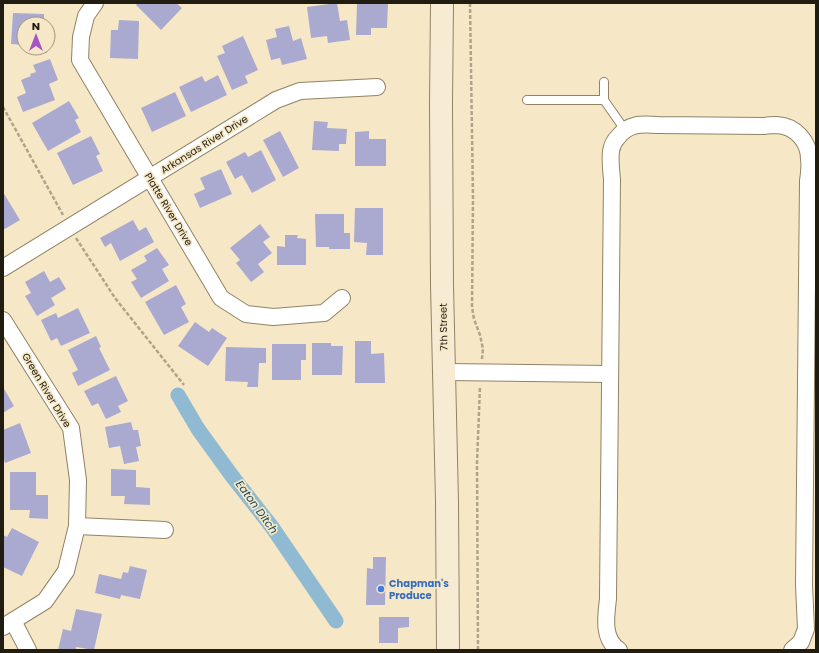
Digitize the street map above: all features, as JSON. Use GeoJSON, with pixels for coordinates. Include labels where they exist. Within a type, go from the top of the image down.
{"type":"FeatureCollection","features":[{"type":"Feature","properties":{"kind":"street","name":"Platte River Drive"},"geometry":{"type":"LineString","coordinates":[[95,3],[86,16],[81,37],[80,60],[221,298],[246,314],[273,318],[324,313],[342,298]]}},
{"type":"Feature","properties":{"kind":"street","name":"7th Street"},"geometry":{"type":"LineString","coordinates":[[442,3],[442,277],[447,502],[448,650]]}},
{"type":"Feature","properties":{"kind":"street","name":"Arkansas River Drive"},"geometry":{"type":"LineString","coordinates":[[3,268],[276,100],[300,92],[377,87]]}},
{"type":"Feature","properties":{"kind":"street"},"geometry":{"type":"LineString","coordinates":[[619,650],[608,637],[606,626],[608,599],[611,152],[614,142],[622,132],[630,126],[644,124],[778,125],[788,128],[800,135],[807,145],[810,158],[808,181],[804,585],[806,629],[801,642],[792,650]]}},
{"type":"Feature","properties":{"kind":"street","name":"Green River Drive"},"geometry":{"type":"LineString","coordinates":[[3,320],[71,428],[78,480],[77,526],[66,570],[45,601],[8,624]]}},
{"type":"Feature","properties":{"kind":"street"},"geometry":{"type":"LineString","coordinates":[[444,372],[610,374]]}},
{"type":"Feature","properties":{"kind":"street"},"geometry":{"type":"LineString","coordinates":[[77,526],[165,530]]}},
{"type":"Feature","properties":{"kind":"street"},"geometry":{"type":"LineString","coordinates":[[8,624],[28,650]]}},
{"type":"Feature","properties":{"kind":"lane"},"geometry":{"type":"LineString","coordinates":[[604,82],[604,100],[625,130]]}},
{"type":"Feature","properties":{"kind":"lane"},"geometry":{"type":"LineString","coordinates":[[527,100],[604,100]]}},
{"type":"Feature","properties":{"kind":"path"},"geometry":{"type":"LineString","coordinates":[[470,3],[473,198],[472,307],[483,349],[480,372],[477,462],[478,650]]}},
{"type":"Feature","properties":{"kind":"path"},"geometry":{"type":"LineString","coordinates":[[3,107],[80,245],[115,298],[184,385]]}},
{"type":"Feature","properties":{"kind":"building"},"geometry":{"type":"Polygon","coordinates":[[[138,3],[176,3],[182,8],[161,30],[136,5],[138,3]]]}},
{"type":"Feature","properties":{"kind":"building"},"geometry":{"type":"Polygon","coordinates":[[[337,3],[340,21],[347,20],[350,40],[328,43],[327,36],[311,38],[307,7],[337,3]]]}},
{"type":"Feature","properties":{"kind":"building"},"geometry":{"type":"Polygon","coordinates":[[[357,3],[388,3],[387,28],[371,28],[371,35],[356,35],[357,3]]]}},
{"type":"Feature","properties":{"kind":"building"},"geometry":{"type":"Polygon","coordinates":[[[13,13],[44,14],[44,16],[16,16],[16,44],[11,44],[13,13]]]}},
{"type":"Feature","properties":{"kind":"building"},"geometry":{"type":"Polygon","coordinates":[[[119,20],[139,21],[138,59],[110,58],[111,30],[118,30],[119,20]]]}},
{"type":"Feature","properties":{"kind":"building"},"geometry":{"type":"Polygon","coordinates":[[[289,26],[293,41],[301,38],[307,59],[282,65],[280,58],[271,60],[266,40],[277,37],[275,29],[289,26]]]}},
{"type":"Feature","properties":{"kind":"building"},"geometry":{"type":"Polygon","coordinates":[[[243,36],[258,70],[245,76],[248,83],[232,90],[217,56],[225,53],[222,46],[243,36]]]}},
{"type":"Feature","properties":{"kind":"building"},"geometry":{"type":"Polygon","coordinates":[[[50,59],[58,80],[49,84],[55,100],[23,112],[17,97],[26,93],[21,80],[36,72],[33,65],[50,59]]]}},
{"type":"Feature","properties":{"kind":"building"},"geometry":{"type":"Polygon","coordinates":[[[218,75],[227,95],[191,112],[179,87],[202,76],[205,82],[218,75]]]}},
{"type":"Feature","properties":{"kind":"building"},"geometry":{"type":"Polygon","coordinates":[[[175,92],[186,116],[152,132],[141,108],[175,92]]]}},
{"type":"Feature","properties":{"kind":"building"},"geometry":{"type":"Polygon","coordinates":[[[69,101],[79,118],[75,120],[81,132],[48,151],[32,123],[69,101]]]}},
{"type":"Feature","properties":{"kind":"building"},"geometry":{"type":"Polygon","coordinates":[[[314,121],[328,122],[327,128],[347,129],[346,144],[339,144],[339,151],[312,150],[314,121]]]}},
{"type":"Feature","properties":{"kind":"building"},"geometry":{"type":"Polygon","coordinates":[[[280,131],[299,168],[283,177],[263,140],[280,131]]]}},
{"type":"Feature","properties":{"kind":"building"},"geometry":{"type":"Polygon","coordinates":[[[369,131],[369,139],[386,139],[386,166],[355,166],[355,132],[369,131]]]}},
{"type":"Feature","properties":{"kind":"building"},"geometry":{"type":"Polygon","coordinates":[[[91,136],[100,154],[96,156],[103,171],[73,185],[57,153],[91,136]]]}},
{"type":"Feature","properties":{"kind":"building"},"geometry":{"type":"Polygon","coordinates":[[[261,150],[276,180],[252,193],[242,175],[235,179],[226,162],[245,152],[248,157],[261,150]]]}},
{"type":"Feature","properties":{"kind":"building"},"geometry":{"type":"Polygon","coordinates":[[[221,169],[232,194],[200,208],[194,194],[205,189],[200,178],[221,169]]]}},
{"type":"Feature","properties":{"kind":"building"},"geometry":{"type":"Polygon","coordinates":[[[3,192],[20,220],[3,230],[3,192]]]}},
{"type":"Feature","properties":{"kind":"building"},"geometry":{"type":"Polygon","coordinates":[[[355,208],[383,208],[383,255],[366,255],[367,243],[354,242],[355,208]]]}},
{"type":"Feature","properties":{"kind":"building"},"geometry":{"type":"Polygon","coordinates":[[[315,214],[344,214],[344,233],[350,233],[350,249],[329,249],[329,247],[316,247],[315,214]]]}},
{"type":"Feature","properties":{"kind":"building"},"geometry":{"type":"Polygon","coordinates":[[[133,220],[139,231],[146,227],[154,242],[120,261],[111,243],[105,247],[100,238],[133,220]]]}},
{"type":"Feature","properties":{"kind":"building"},"geometry":{"type":"Polygon","coordinates":[[[260,224],[270,237],[263,242],[272,253],[258,264],[264,272],[251,282],[236,263],[240,260],[230,248],[260,224]]]}},
{"type":"Feature","properties":{"kind":"building"},"geometry":{"type":"Polygon","coordinates":[[[285,235],[298,235],[297,238],[306,239],[306,265],[277,265],[277,246],[285,247],[285,235]]]}},
{"type":"Feature","properties":{"kind":"building"},"geometry":{"type":"Polygon","coordinates":[[[157,248],[169,265],[162,269],[169,281],[141,298],[131,282],[137,279],[131,270],[147,261],[144,256],[157,248]]]}},
{"type":"Feature","properties":{"kind":"building"},"geometry":{"type":"Polygon","coordinates":[[[44,271],[50,282],[59,277],[66,289],[51,298],[55,305],[37,316],[25,296],[31,293],[25,282],[44,271]]]}},
{"type":"Feature","properties":{"kind":"building"},"geometry":{"type":"Polygon","coordinates":[[[176,285],[186,304],[181,307],[189,322],[164,335],[145,302],[176,285]]]}},
{"type":"Feature","properties":{"kind":"building"},"geometry":{"type":"Polygon","coordinates":[[[78,308],[90,333],[61,346],[57,338],[51,341],[41,320],[56,313],[58,318],[78,308]]]}},
{"type":"Feature","properties":{"kind":"building"},"geometry":{"type":"Polygon","coordinates":[[[195,322],[209,332],[212,328],[227,338],[208,366],[178,346],[195,322]]]}},
{"type":"Feature","properties":{"kind":"building"},"geometry":{"type":"Polygon","coordinates":[[[96,336],[101,347],[99,348],[110,370],[78,386],[72,373],[78,370],[68,350],[96,336]]]}},
{"type":"Feature","properties":{"kind":"building"},"geometry":{"type":"Polygon","coordinates":[[[355,341],[371,341],[371,354],[384,353],[385,383],[355,383],[355,341]]]}},
{"type":"Feature","properties":{"kind":"building"},"geometry":{"type":"Polygon","coordinates":[[[312,343],[331,343],[331,346],[343,346],[342,375],[312,375],[312,343]]]}},
{"type":"Feature","properties":{"kind":"building"},"geometry":{"type":"Polygon","coordinates":[[[272,344],[306,344],[306,360],[301,360],[301,380],[272,380],[272,344]]]}},
{"type":"Feature","properties":{"kind":"building"},"geometry":{"type":"Polygon","coordinates":[[[226,347],[266,348],[266,363],[259,363],[258,387],[247,387],[248,382],[225,381],[226,347]]]}},
{"type":"Feature","properties":{"kind":"building"},"geometry":{"type":"Polygon","coordinates":[[[116,376],[128,401],[118,406],[121,412],[106,419],[98,403],[92,406],[84,391],[116,376]]]}},
{"type":"Feature","properties":{"kind":"building"},"geometry":{"type":"Polygon","coordinates":[[[3,387],[14,406],[3,413],[3,387]]]}},
{"type":"Feature","properties":{"kind":"building"},"geometry":{"type":"Polygon","coordinates":[[[131,422],[133,430],[138,430],[141,446],[136,447],[139,461],[124,464],[120,446],[109,448],[105,427],[131,422]]]}},
{"type":"Feature","properties":{"kind":"building"},"geometry":{"type":"Polygon","coordinates":[[[20,423],[31,453],[5,463],[3,457],[3,430],[20,423]]]}},
{"type":"Feature","properties":{"kind":"building"},"geometry":{"type":"Polygon","coordinates":[[[111,469],[136,470],[136,487],[150,488],[150,505],[124,504],[125,496],[111,496],[111,469]]]}},
{"type":"Feature","properties":{"kind":"building"},"geometry":{"type":"Polygon","coordinates":[[[10,472],[36,472],[36,495],[48,495],[48,519],[29,518],[30,510],[10,510],[10,472]]]}},
{"type":"Feature","properties":{"kind":"building"},"geometry":{"type":"Polygon","coordinates":[[[12,528],[39,542],[22,576],[3,567],[3,535],[7,537],[12,528]]]}},
{"type":"Feature","properties":{"kind":"building"},"geometry":{"type":"Polygon","coordinates":[[[373,557],[386,557],[385,605],[366,605],[367,568],[373,569],[373,557]]]}},
{"type":"Feature","properties":{"kind":"building"},"geometry":{"type":"Polygon","coordinates":[[[130,566],[147,570],[140,599],[121,595],[120,599],[95,593],[99,574],[121,579],[123,572],[128,573],[130,566]]]}},
{"type":"Feature","properties":{"kind":"building"},"geometry":{"type":"Polygon","coordinates":[[[76,609],[102,614],[94,650],[76,647],[76,650],[58,650],[63,629],[71,631],[76,609]]]}},
{"type":"Feature","properties":{"kind":"building"},"geometry":{"type":"Polygon","coordinates":[[[379,617],[409,617],[409,627],[398,628],[398,643],[379,643],[379,617]]]}},
{"type":"Feature","properties":{"kind":"waterway","name":"Eaton Ditch"},"geometry":{"type":"LineString","coordinates":[[178,395],[198,429],[272,527],[336,621]]}},
{"type":"Feature","properties":{"kind":"place","name":"Chapman's Produce"},"geometry":{"type":"Point","coordinates":[381,589]}}]}
